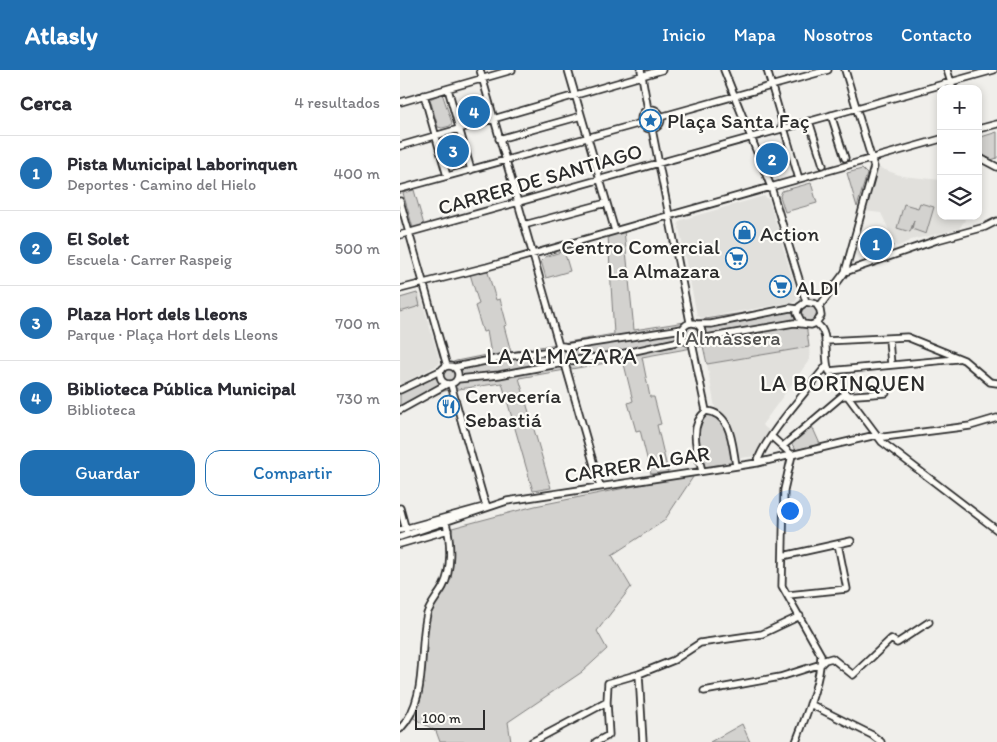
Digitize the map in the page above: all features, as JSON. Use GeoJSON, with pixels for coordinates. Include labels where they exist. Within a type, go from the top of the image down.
{"type":"FeatureCollection","features":[{"type":"Feature","properties":{"kind":"street"},"geometry":{"type":"LineString","coordinates":[[480,70],[559,346]]}},
{"type":"Feature","properties":{"kind":"street"},"geometry":{"type":"LineString","coordinates":[[401,102],[512,70]]}},
{"type":"Feature","properties":{"kind":"street"},"geometry":{"type":"LineString","coordinates":[[568,70],[614,231]]}},
{"type":"Feature","properties":{"kind":"street"},"geometry":{"type":"LineString","coordinates":[[400,146],[575,95],[641,73],[662,70]]}},
{"type":"Feature","properties":{"kind":"street"},"geometry":{"type":"LineString","coordinates":[[724,70],[771,187],[806,302]]}},
{"type":"Feature","properties":{"kind":"street"},"geometry":{"type":"LineString","coordinates":[[767,70],[799,179]]}},
{"type":"Feature","properties":{"kind":"street"},"geometry":{"type":"LineString","coordinates":[[660,117],[828,70]]}},
{"type":"Feature","properties":{"kind":"street"},"geometry":{"type":"LineString","coordinates":[[819,307],[845,272],[874,167],[844,70]]}},
{"type":"Feature","properties":{"kind":"street"},"geometry":{"type":"LineString","coordinates":[[947,70],[951,85]]}},
{"type":"Feature","properties":{"kind":"street","name":"CARRER DE SANTIAGO"},"geometry":{"type":"LineString","coordinates":[[400,235],[994,70]]}},
{"type":"Feature","properties":{"kind":"street"},"geometry":{"type":"LineString","coordinates":[[641,73],[648,110]]}},
{"type":"Feature","properties":{"kind":"street"},"geometry":{"type":"LineString","coordinates":[[448,89],[471,170]]}},
{"type":"Feature","properties":{"kind":"street"},"geometry":{"type":"LineString","coordinates":[[424,95],[447,176]]}},
{"type":"Feature","properties":{"kind":"street"},"geometry":{"type":"LineString","coordinates":[[641,123],[646,128],[652,129],[658,126],[660,117],[657,112],[648,110]]}},
{"type":"Feature","properties":{"kind":"street"},"geometry":{"type":"LineString","coordinates":[[641,123],[642,115],[648,110]]}},
{"type":"Feature","properties":{"kind":"street"},"geometry":{"type":"LineString","coordinates":[[832,115],[845,158]]}},
{"type":"Feature","properties":{"kind":"street"},"geometry":{"type":"LineString","coordinates":[[499,139],[581,116]]}},
{"type":"Feature","properties":{"kind":"street"},"geometry":{"type":"LineString","coordinates":[[809,121],[823,165]]}},
{"type":"Feature","properties":{"kind":"street"},"geometry":{"type":"LineString","coordinates":[[400,189],[641,123]]}},
{"type":"Feature","properties":{"kind":"street"},"geometry":{"type":"LineString","coordinates":[[982,128],[997,124]]}},
{"type":"Feature","properties":{"kind":"street"},"geometry":{"type":"LineString","coordinates":[[652,129],[690,322]]}},
{"type":"Feature","properties":{"kind":"street"},"geometry":{"type":"LineString","coordinates":[[400,289],[532,255],[937,141]]}},
{"type":"Feature","properties":{"kind":"street"},"geometry":{"type":"LineString","coordinates":[[982,159],[997,167]]}},
{"type":"Feature","properties":{"kind":"street"},"geometry":{"type":"LineString","coordinates":[[400,201],[444,368],[440,378],[449,385],[484,500],[488,506]]}},
{"type":"Feature","properties":{"kind":"street"},"geometry":{"type":"LineString","coordinates":[[524,225],[606,203]]}},
{"type":"Feature","properties":{"kind":"street"},"geometry":{"type":"LineString","coordinates":[[845,272],[937,240],[985,227],[997,221]]}},
{"type":"Feature","properties":{"kind":"street"},"geometry":{"type":"LineString","coordinates":[[400,410],[458,379],[499,375],[621,354],[685,340],[692,343],[700,340],[802,323],[807,325],[816,323],[821,316],[819,307],[814,302],[806,302],[798,308],[772,311],[711,324],[690,322]]}},
{"type":"Feature","properties":{"kind":"street"},"geometry":{"type":"LineString","coordinates":[[798,308],[798,319],[802,323]]}},
{"type":"Feature","properties":{"kind":"street"},"geometry":{"type":"LineString","coordinates":[[559,346],[566,347],[682,329],[690,322]]}},
{"type":"Feature","properties":{"kind":"street"},"geometry":{"type":"LineString","coordinates":[[816,323],[823,331],[826,365],[829,371],[876,435],[997,530]]}},
{"type":"Feature","properties":{"kind":"street"},"geometry":{"type":"LineString","coordinates":[[698,324],[702,329],[700,340]]}},
{"type":"Feature","properties":{"kind":"street"},"geometry":{"type":"LineString","coordinates":[[682,329],[685,340]]}},
{"type":"Feature","properties":{"kind":"street"},"geometry":{"type":"LineString","coordinates":[[825,340],[907,337],[964,360],[990,382],[997,384]]}},
{"type":"Feature","properties":{"kind":"street"},"geometry":{"type":"LineString","coordinates":[[889,339],[891,365]]}},
{"type":"Feature","properties":{"kind":"street"},"geometry":{"type":"LineString","coordinates":[[692,343],[706,411]]}},
{"type":"Feature","properties":{"kind":"street"},"geometry":{"type":"LineString","coordinates":[[400,390],[444,368],[511,356],[554,351],[559,346]]}},
{"type":"Feature","properties":{"kind":"street"},"geometry":{"type":"LineString","coordinates":[[564,363],[572,355],[566,347]]}},
{"type":"Feature","properties":{"kind":"street"},"geometry":{"type":"LineString","coordinates":[[554,351],[554,360],[564,363]]}},
{"type":"Feature","properties":{"kind":"street"},"geometry":{"type":"LineString","coordinates":[[829,371],[958,359]]}},
{"type":"Feature","properties":{"kind":"street"},"geometry":{"type":"LineString","coordinates":[[564,363],[600,486]]}},
{"type":"Feature","properties":{"kind":"street"},"geometry":{"type":"LineString","coordinates":[[757,463],[759,456],[772,437],[826,365]]}},
{"type":"Feature","properties":{"kind":"street"},"geometry":{"type":"LineString","coordinates":[[455,367],[458,379]]}},
{"type":"Feature","properties":{"kind":"street"},"geometry":{"type":"LineString","coordinates":[[783,446],[842,396],[886,392]]}},
{"type":"Feature","properties":{"kind":"street"},"geometry":{"type":"LineString","coordinates":[[702,471],[695,425],[698,418],[706,411],[719,413],[727,422],[736,465]]}},
{"type":"Feature","properties":{"kind":"street","name":"CARRER ALGAR"},"geometry":{"type":"LineString","coordinates":[[400,537],[405,531],[507,501],[757,463],[876,435],[884,437],[970,426],[997,418]]}},
{"type":"Feature","properties":{"kind":"street"},"geometry":{"type":"LineString","coordinates":[[772,437],[792,455],[784,490],[782,586],[821,655],[821,664],[810,704],[796,742]]}},
{"type":"Feature","properties":{"kind":"street","name":"CARRER ALGAR"},"geometry":{"type":"LineString","coordinates":[[405,531],[446,523],[483,510],[488,506]]}},
{"type":"Feature","properties":{"kind":"street"},"geometry":{"type":"LineString","coordinates":[[400,508],[405,531]]}},
{"type":"Feature","properties":{"kind":"street"},"geometry":{"type":"LineString","coordinates":[[400,729],[410,716],[419,688],[428,613],[447,576],[448,530],[446,523]]}},
{"type":"Feature","properties":{"kind":"street"},"geometry":{"type":"LineString","coordinates":[[400,544],[448,530]]}},
{"type":"Feature","properties":{"kind":"street"},"geometry":{"type":"LineString","coordinates":[[783,556],[851,541]]}},
{"type":"Feature","properties":{"kind":"street"},"geometry":{"type":"LineString","coordinates":[[788,595],[847,589],[838,544]]}},
{"type":"Feature","properties":{"kind":"street"},"geometry":{"type":"LineString","coordinates":[[596,742],[610,735],[607,702],[608,683],[639,674],[674,660],[700,643],[762,634],[800,616]]}},
{"type":"Feature","properties":{"kind":"street"},"geometry":{"type":"LineString","coordinates":[[704,691],[780,678],[821,664],[825,660],[832,658],[853,675],[891,640],[897,643],[929,622]]}},
{"type":"Feature","properties":{"kind":"street"},"geometry":{"type":"LineString","coordinates":[[639,674],[643,742]]}},
{"type":"Feature","properties":{"kind":"street"},"geometry":{"type":"LineString","coordinates":[[532,742],[607,702]]}},
{"type":"Feature","properties":{"kind":"street"},"geometry":{"type":"LineString","coordinates":[[810,704],[872,735],[881,742]]}},
{"type":"Feature","properties":{"kind":"shaded area"},"geometry":{"type":"Polygon","coordinates":[[[877,167],[902,176],[937,180],[937,220],[965,220],[959,229],[911,240],[897,247],[881,213],[864,211],[877,167]]]}},
{"type":"Feature","properties":{"kind":"shaded area","name":"Centro Comercial La Almazara"},"geometry":{"type":"Polygon","coordinates":[[[764,196],[769,200],[798,297],[795,302],[701,318],[697,315],[678,223],[681,220],[764,196]]]}},
{"type":"Feature","properties":{"kind":"shaded area"},"geometry":{"type":"Polygon","coordinates":[[[420,294],[440,362],[438,365],[400,385],[400,297],[420,294]]]}},
{"type":"Feature","properties":{"kind":"shaded area"},"geometry":{"type":"Polygon","coordinates":[[[809,347],[810,359],[762,425],[771,432],[756,456],[740,458],[736,456],[728,418],[715,408],[707,364],[809,347]]]}},
{"type":"Feature","properties":{"kind":"green space"},"geometry":{"type":"Polygon","coordinates":[[[441,94],[452,123],[450,126],[442,128],[438,127],[430,99],[441,94]]]}},
{"type":"Feature","properties":{"kind":"green space"},"geometry":{"type":"Polygon","coordinates":[[[997,132],[997,158],[991,160],[982,154],[982,137],[997,132]]]}},
{"type":"Feature","properties":{"kind":"green space"},"geometry":{"type":"Polygon","coordinates":[[[453,134],[464,163],[462,166],[454,168],[450,166],[442,139],[453,134]]]}},
{"type":"Feature","properties":{"kind":"green space"},"geometry":{"type":"Polygon","coordinates":[[[862,169],[867,174],[857,207],[847,173],[862,169]]]}},
{"type":"Feature","properties":{"kind":"green space"},"geometry":{"type":"Polygon","coordinates":[[[811,183],[817,203],[785,212],[780,196],[782,191],[811,183]]]}},
{"type":"Feature","properties":{"kind":"green space"},"geometry":{"type":"Polygon","coordinates":[[[414,190],[424,225],[413,228],[403,193],[414,190]]]}},
{"type":"Feature","properties":{"kind":"green space"},"geometry":{"type":"Polygon","coordinates":[[[920,203],[934,207],[926,234],[912,229],[914,220],[910,232],[897,228],[904,204],[918,208],[920,203]]]}},
{"type":"Feature","properties":{"kind":"green space","name":"l'Almàssera"},"geometry":{"type":"Polygon","coordinates":[[[624,230],[634,330],[807,303],[813,305],[817,311],[815,319],[806,323],[809,347],[707,364],[703,346],[642,357],[650,397],[654,397],[661,424],[657,425],[668,472],[651,474],[640,430],[636,431],[628,403],[633,401],[623,360],[519,378],[551,488],[533,491],[502,383],[444,391],[400,410],[400,391],[439,368],[456,361],[491,354],[487,331],[483,332],[475,306],[479,304],[470,274],[487,269],[496,300],[500,299],[507,325],[504,326],[511,352],[614,334],[608,235],[624,230]]]}},
{"type":"Feature","properties":{"kind":"green space"},"geometry":{"type":"Polygon","coordinates":[[[888,232],[893,246],[865,256],[860,243],[888,232]]]}},
{"type":"Feature","properties":{"kind":"green space"},"geometry":{"type":"Polygon","coordinates":[[[564,251],[570,271],[546,278],[541,261],[545,257],[564,251]]]}},
{"type":"Feature","properties":{"kind":"green space"},"geometry":{"type":"Polygon","coordinates":[[[417,293],[420,306],[400,312],[400,298],[417,293]]]}},
{"type":"Feature","properties":{"kind":"green space"},"geometry":{"type":"Polygon","coordinates":[[[706,411],[727,422],[736,465],[702,471],[696,440],[698,417],[706,411]]]}},
{"type":"Feature","properties":{"kind":"green space"},"geometry":{"type":"Polygon","coordinates":[[[811,424],[820,444],[796,450],[791,443],[811,424]]]}},
{"type":"Feature","properties":{"kind":"green space"},"geometry":{"type":"Polygon","coordinates":[[[695,474],[664,521],[612,555],[631,587],[597,631],[607,649],[582,672],[508,722],[511,742],[440,742],[436,731],[410,716],[424,656],[428,613],[451,579],[452,528],[535,506],[695,474]]]}},
{"type":"Feature","properties":{"kind":"green space"},"geometry":{"type":"Polygon","coordinates":[[[742,724],[750,742],[710,742],[742,724]]]}},
{"type":"Feature","properties":{"kind":"place","name":"Biblioteca Pública Municipal"},"geometry":{"type":"Point","coordinates":[474,112]}},
{"type":"Feature","properties":{"kind":"place","name":"Plaça Santa Faç"},"geometry":{"type":"Point","coordinates":[651,120]}},
{"type":"Feature","properties":{"kind":"place","name":"Plaza Hort dels Lleons"},"geometry":{"type":"Point","coordinates":[453,151]}},
{"type":"Feature","properties":{"kind":"place","name":"El Solet"},"geometry":{"type":"Point","coordinates":[772,159]}},
{"type":"Feature","properties":{"kind":"place","name":"Action"},"geometry":{"type":"Point","coordinates":[744,233]}},
{"type":"Feature","properties":{"kind":"place","name":"Pista Municipal Laborinquen"},"geometry":{"type":"Point","coordinates":[876,244]}},
{"type":"Feature","properties":{"kind":"place","name":"Centro Comercial La Almazara"},"geometry":{"type":"Point","coordinates":[736,258]}},
{"type":"Feature","properties":{"kind":"place","name":"ALDI"},"geometry":{"type":"Point","coordinates":[780,287]}},
{"type":"Feature","properties":{"kind":"place","name":"Cervecería Sebastiá"},"geometry":{"type":"Point","coordinates":[449,407]}},
{"type":"Feature","properties":{"kind":"district","name":"LA ALMAZARA"},"geometry":{"type":"Point","coordinates":[562,356]}},
{"type":"Feature","properties":{"kind":"district","name":"LA BORINQUEN"},"geometry":{"type":"Point","coordinates":[843,383]}}]}
